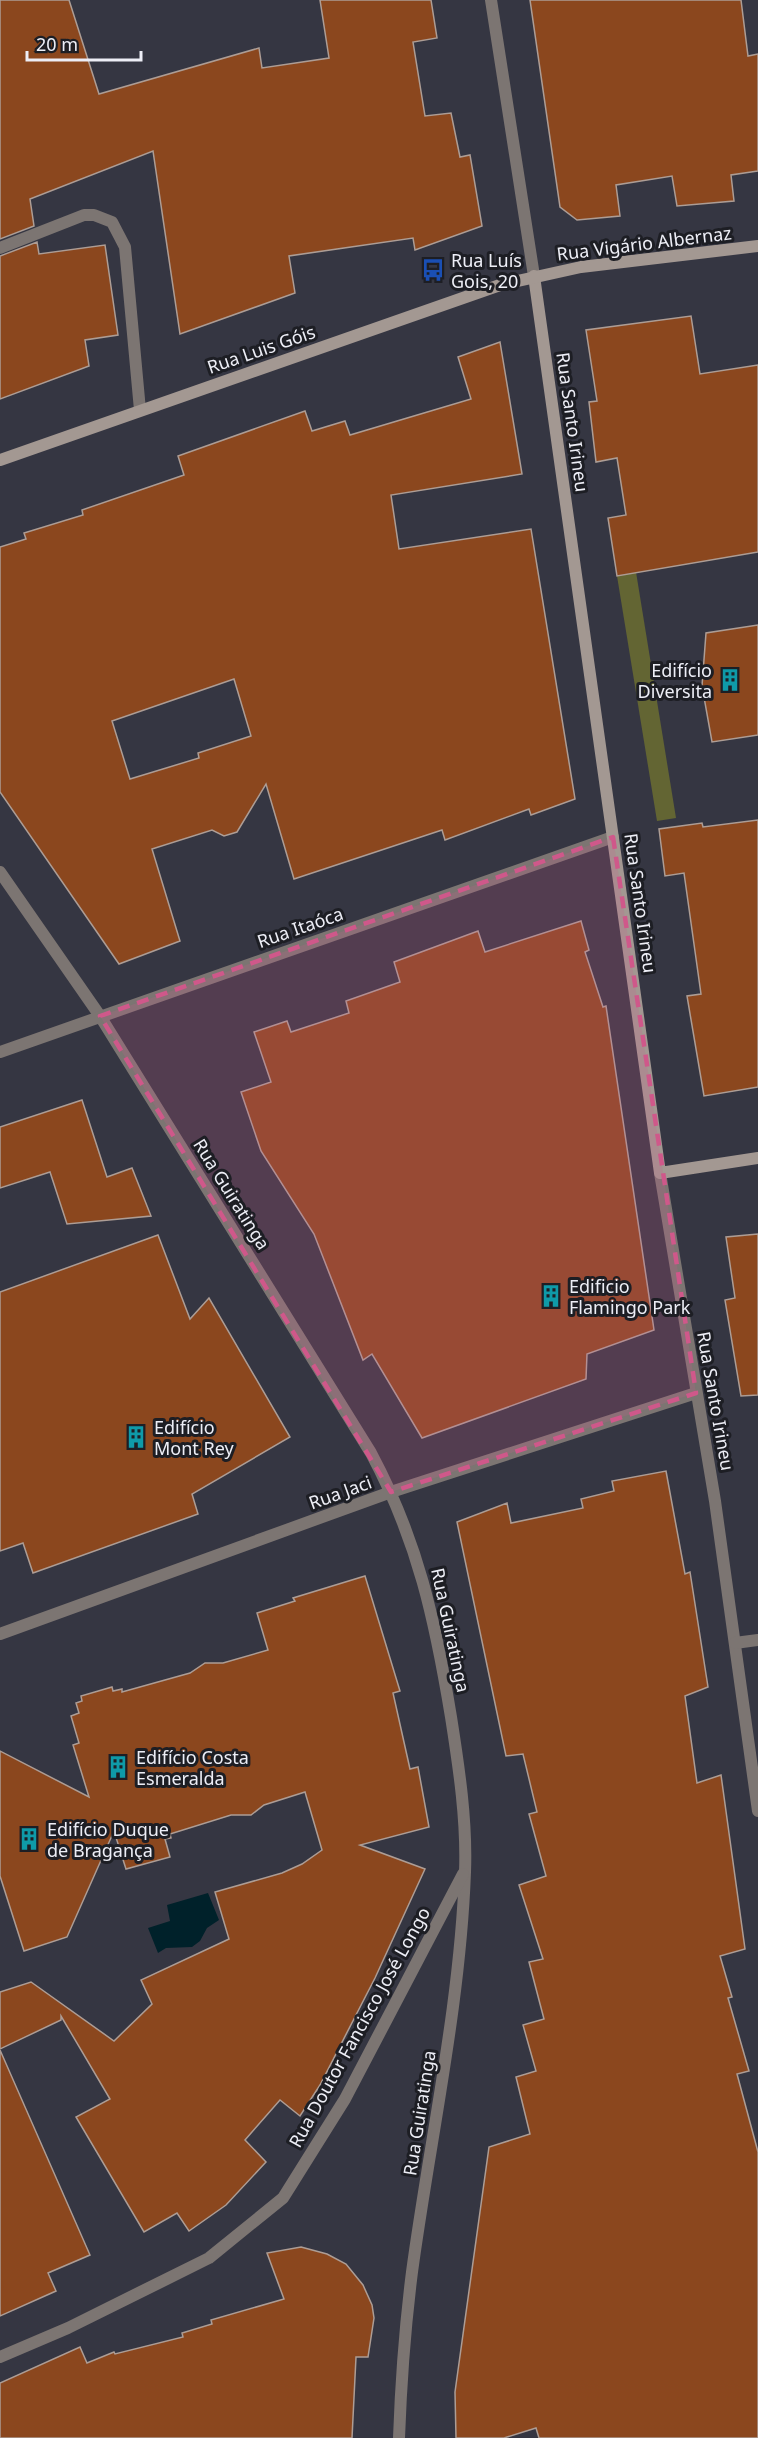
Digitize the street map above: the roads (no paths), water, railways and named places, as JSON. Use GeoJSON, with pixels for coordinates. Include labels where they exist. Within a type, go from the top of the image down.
{"type":"FeatureCollection","features":[{"type":"Feature","properties":{"kind":"street","name":"Rua Santo Irineu"},"geometry":{"type":"LineString","coordinates":[[491,0],[534,276],[660,1173],[735,1643],[758,1811]]}},
{"type":"Feature","properties":{"kind":"street"},"geometry":{"type":"LineString","coordinates":[[0,248],[84,215],[94,215],[112,222],[125,247],[140,410]]}},
{"type":"Feature","properties":{"kind":"street","name":"Rua Vigário Albernaz"},"geometry":{"type":"LineString","coordinates":[[534,276],[758,246]]}},
{"type":"Feature","properties":{"kind":"street","name":"Rua Luis Góis"},"geometry":{"type":"LineString","coordinates":[[0,460],[500,285],[534,276]]}},
{"type":"Feature","properties":{"kind":"street","name":"Rua Itaóca"},"geometry":{"type":"LineString","coordinates":[[0,1052],[613,837]]}},
{"type":"Feature","properties":{"kind":"street","name":"Rua Guiratinga"},"geometry":{"type":"LineString","coordinates":[[0,872],[100,1016],[370,1453],[392,1492],[430,1602],[459,1768],[465,1870],[451,2022],[412,2272],[402,2367],[399,2438]]}},
{"type":"Feature","properties":{"kind":"street"},"geometry":{"type":"LineString","coordinates":[[660,1173],[758,1158]]}},
{"type":"Feature","properties":{"kind":"street","name":"Rua Jaci"},"geometry":{"type":"LineString","coordinates":[[0,1634],[392,1492],[696,1393]]}},
{"type":"Feature","properties":{"kind":"street"},"geometry":{"type":"LineString","coordinates":[[735,1643],[758,1640]]}},
{"type":"Feature","properties":{"kind":"street","name":"Rua Doutor Fancisco José Longo"},"geometry":{"type":"LineString","coordinates":[[0,2357],[68,2328],[209,2258],[283,2198],[345,2099],[465,1870]]}},
{"type":"Feature","properties":{"kind":"water"},"geometry":{"type":"Polygon","coordinates":[[[208,1893],[219,1920],[207,1928],[200,1941],[192,1947],[166,1948],[158,1953],[148,1928],[170,1921],[167,1905],[208,1893]]]}},
{"type":"Feature","properties":{"kind":"place","name":"Rua Luís Gois, 20"},"geometry":{"type":"Point","coordinates":[433,270]}},
{"type":"Feature","properties":{"kind":"place","name":"Edifício Diversita"},"geometry":{"type":"Point","coordinates":[730,680]}},
{"type":"Feature","properties":{"kind":"place","name":"Edificio Flamingo Park"},"geometry":{"type":"Point","coordinates":[551,1296]}},
{"type":"Feature","properties":{"kind":"place","name":"Edifício Mont Rey"},"geometry":{"type":"Point","coordinates":[136,1437]}},
{"type":"Feature","properties":{"kind":"place","name":"Edifício Costa Esmeralda"},"geometry":{"type":"Point","coordinates":[118,1767]}},
{"type":"Feature","properties":{"kind":"place","name":"Edifício Duque de Bragança"},"geometry":{"type":"Point","coordinates":[29,1839]}}]}
